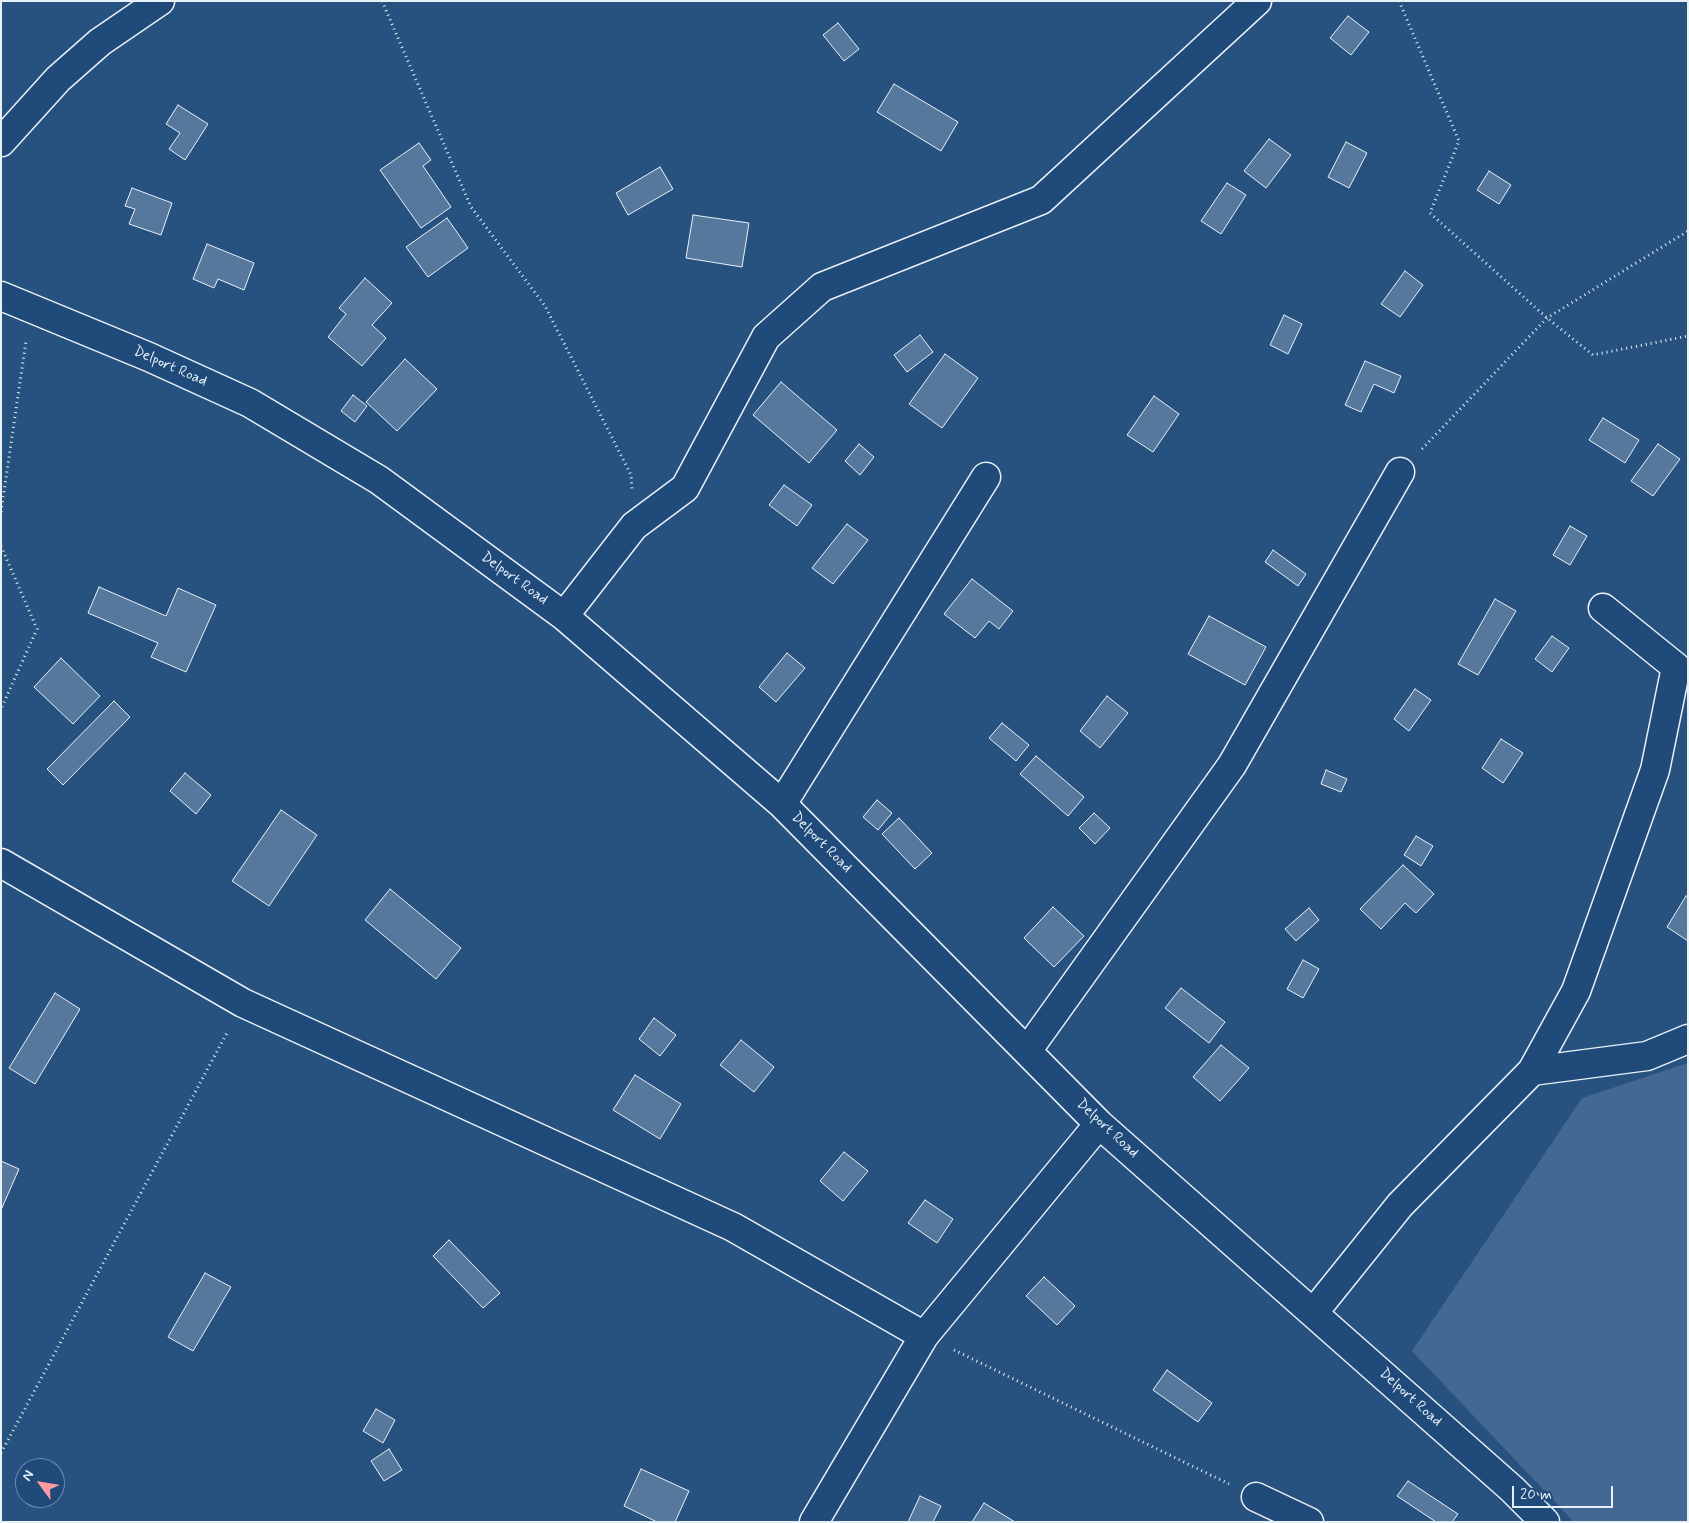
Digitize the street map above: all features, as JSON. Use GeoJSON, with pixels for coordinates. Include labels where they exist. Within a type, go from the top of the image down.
{"type":"FeatureCollection","features":[{"type":"Feature","properties":{"kind":"street"},"geometry":{"type":"LineString","coordinates":[[1,142],[65,73],[100,42],[160,1]]}},
{"type":"Feature","properties":{"kind":"street"},"geometry":{"type":"LineString","coordinates":[[564,616],[634,526],[685,488],[766,337],[822,287],[1041,200],[1257,1]]}},
{"type":"Feature","properties":{"kind":"street","name":"Delport Road"},"geometry":{"type":"LineString","coordinates":[[1,296],[250,403],[379,480],[564,616],[782,804],[1099,1124],[1314,1312],[1512,1489],[1545,1522]]}},
{"type":"Feature","properties":{"kind":"street"},"geometry":{"type":"LineString","coordinates":[[1027,1051],[1232,764],[1400,472]]}},
{"type":"Feature","properties":{"kind":"street"},"geometry":{"type":"LineString","coordinates":[[782,804],[986,477]]}},
{"type":"Feature","properties":{"kind":"street"},"geometry":{"type":"LineString","coordinates":[[1314,1312],[1400,1205],[1532,1071],[1576,991],[1655,770],[1676,667],[1603,608]]}},
{"type":"Feature","properties":{"kind":"street"},"geometry":{"type":"LineString","coordinates":[[1,863],[243,1003],[733,1227],[924,1336]]}},
{"type":"Feature","properties":{"kind":"street"},"geometry":{"type":"LineString","coordinates":[[1532,1071],[1647,1056],[1688,1039]]}},
{"type":"Feature","properties":{"kind":"street"},"geometry":{"type":"LineString","coordinates":[[814,1522],[924,1336],[1099,1124]]}},
{"type":"Feature","properties":{"kind":"street"},"geometry":{"type":"LineString","coordinates":[[1256,1497],[1309,1522]]}},
{"type":"Feature","properties":{"kind":"path"},"geometry":{"type":"LineString","coordinates":[[382,1],[471,207],[545,306],[631,475],[634,526]]}},
{"type":"Feature","properties":{"kind":"path"},"geometry":{"type":"LineString","coordinates":[[1399,1],[1459,141],[1430,213],[1547,318],[1593,355],[1688,336]]}},
{"type":"Feature","properties":{"kind":"path"},"geometry":{"type":"LineString","coordinates":[[1400,472],[1547,318],[1688,231]]}},
{"type":"Feature","properties":{"kind":"path"},"geometry":{"type":"LineString","coordinates":[[1,512],[31,308]]}},
{"type":"Feature","properties":{"kind":"path"},"geometry":{"type":"LineString","coordinates":[[1,546],[37,629],[1,709]]}},
{"type":"Feature","properties":{"kind":"path"},"geometry":{"type":"LineString","coordinates":[[1,1453],[243,1003]]}},
{"type":"Feature","properties":{"kind":"path"},"geometry":{"type":"LineString","coordinates":[[924,1336],[1256,1497]]}},
{"type":"Feature","properties":{"kind":"shaded area"},"geometry":{"type":"Polygon","coordinates":[[[1688,1063],[1688,1522],[1574,1522],[1412,1351],[1582,1098],[1688,1063]]]}},
{"type":"Feature","properties":{"kind":"building"},"geometry":{"type":"Polygon","coordinates":[[[1348,16],[1369,32],[1351,55],[1330,38],[1348,16]]]}},
{"type":"Feature","properties":{"kind":"building"},"geometry":{"type":"Polygon","coordinates":[[[838,23],[859,49],[844,61],[823,35],[838,23]]]}},
{"type":"Feature","properties":{"kind":"building"},"geometry":{"type":"Polygon","coordinates":[[[894,84],[958,122],[941,151],[877,112],[894,84]]]}},
{"type":"Feature","properties":{"kind":"building"},"geometry":{"type":"Polygon","coordinates":[[[178,105],[208,124],[185,160],[169,149],[180,133],[166,124],[178,105]]]}},
{"type":"Feature","properties":{"kind":"building"},"geometry":{"type":"Polygon","coordinates":[[[1269,139],[1291,155],[1266,188],[1244,171],[1269,139]]]}},
{"type":"Feature","properties":{"kind":"building"},"geometry":{"type":"Polygon","coordinates":[[[1346,142],[1367,153],[1349,188],[1328,177],[1346,142]]]}},
{"type":"Feature","properties":{"kind":"building"},"geometry":{"type":"Polygon","coordinates":[[[419,143],[431,160],[423,166],[451,207],[421,228],[380,170],[419,143]]]}},
{"type":"Feature","properties":{"kind":"building"},"geometry":{"type":"Polygon","coordinates":[[[660,167],[673,189],[628,215],[616,193],[660,167]]]}},
{"type":"Feature","properties":{"kind":"building"},"geometry":{"type":"Polygon","coordinates":[[[1489,171],[1511,185],[1499,204],[1477,190],[1489,171]]]}},
{"type":"Feature","properties":{"kind":"building"},"geometry":{"type":"Polygon","coordinates":[[[1227,183],[1246,195],[1221,234],[1201,221],[1227,183]]]}},
{"type":"Feature","properties":{"kind":"building"},"geometry":{"type":"Polygon","coordinates":[[[132,188],[172,203],[161,235],[129,224],[135,209],[125,206],[132,188]]]}},
{"type":"Feature","properties":{"kind":"building"},"geometry":{"type":"Polygon","coordinates":[[[693,215],[749,223],[742,267],[686,258],[693,215]]]}},
{"type":"Feature","properties":{"kind":"building"},"geometry":{"type":"Polygon","coordinates":[[[447,218],[468,248],[428,277],[406,247],[447,218]]]}},
{"type":"Feature","properties":{"kind":"building"},"geometry":{"type":"Polygon","coordinates":[[[207,244],[254,263],[244,290],[218,279],[214,288],[193,279],[207,244]]]}},
{"type":"Feature","properties":{"kind":"building"},"geometry":{"type":"Polygon","coordinates":[[[1405,271],[1423,285],[1400,317],[1381,304],[1405,271]]]}},
{"type":"Feature","properties":{"kind":"building"},"geometry":{"type":"Polygon","coordinates":[[[365,278],[392,303],[372,325],[386,338],[362,366],[328,337],[346,314],[339,308],[365,278]]]}},
{"type":"Feature","properties":{"kind":"building"},"geometry":{"type":"Polygon","coordinates":[[[1284,315],[1302,324],[1288,354],[1270,345],[1284,315]]]}},
{"type":"Feature","properties":{"kind":"building"},"geometry":{"type":"Polygon","coordinates":[[[920,335],[933,352],[907,372],[894,355],[920,335]]]}},
{"type":"Feature","properties":{"kind":"building"},"geometry":{"type":"Polygon","coordinates":[[[945,354],[978,378],[942,428],[909,404],[945,354]]]}},
{"type":"Feature","properties":{"kind":"building"},"geometry":{"type":"Polygon","coordinates":[[[405,359],[437,389],[397,431],[366,402],[405,359]]]}},
{"type":"Feature","properties":{"kind":"building"},"geometry":{"type":"Polygon","coordinates":[[[1365,361],[1401,376],[1394,393],[1374,384],[1361,412],[1345,405],[1365,361]]]}},
{"type":"Feature","properties":{"kind":"building"},"geometry":{"type":"Polygon","coordinates":[[[781,382],[837,430],[809,463],[753,415],[781,382]]]}},
{"type":"Feature","properties":{"kind":"building"},"geometry":{"type":"Polygon","coordinates":[[[353,395],[367,406],[355,422],[341,411],[353,395]]]}},
{"type":"Feature","properties":{"kind":"building"},"geometry":{"type":"Polygon","coordinates":[[[1154,396],[1179,414],[1153,452],[1127,435],[1154,396]]]}},
{"type":"Feature","properties":{"kind":"building"},"geometry":{"type":"Polygon","coordinates":[[[1603,418],[1639,440],[1625,463],[1589,440],[1603,418]]]}},
{"type":"Feature","properties":{"kind":"building"},"geometry":{"type":"Polygon","coordinates":[[[859,444],[874,457],[860,475],[845,461],[859,444]]]}},
{"type":"Feature","properties":{"kind":"building"},"geometry":{"type":"Polygon","coordinates":[[[1658,444],[1680,459],[1653,496],[1631,481],[1658,444]]]}},
{"type":"Feature","properties":{"kind":"building"},"geometry":{"type":"Polygon","coordinates":[[[784,485],[812,505],[797,526],[769,505],[784,485]]]}},
{"type":"Feature","properties":{"kind":"building"},"geometry":{"type":"Polygon","coordinates":[[[847,524],[868,540],[833,584],[812,568],[847,524]]]}},
{"type":"Feature","properties":{"kind":"building"},"geometry":{"type":"Polygon","coordinates":[[[1570,526],[1587,536],[1570,565],[1553,555],[1570,526]]]}},
{"type":"Feature","properties":{"kind":"building"},"geometry":{"type":"Polygon","coordinates":[[[1273,550],[1306,574],[1298,586],[1265,562],[1273,550]]]}},
{"type":"Feature","properties":{"kind":"building"},"geometry":{"type":"Polygon","coordinates":[[[972,579],[1013,611],[999,629],[989,621],[975,638],[944,614],[972,579]]]}},
{"type":"Feature","properties":{"kind":"building"},"geometry":{"type":"Polygon","coordinates":[[[99,587],[166,616],[178,588],[216,605],[186,672],[151,657],[158,643],[88,613],[99,587]]]}},
{"type":"Feature","properties":{"kind":"building"},"geometry":{"type":"Polygon","coordinates":[[[1495,599],[1516,611],[1478,675],[1458,664],[1495,599]]]}},
{"type":"Feature","properties":{"kind":"building"},"geometry":{"type":"Polygon","coordinates":[[[1209,616],[1266,647],[1245,685],[1188,654],[1209,616]]]}},
{"type":"Feature","properties":{"kind":"building"},"geometry":{"type":"Polygon","coordinates":[[[1552,636],[1569,648],[1552,672],[1535,659],[1552,636]]]}},
{"type":"Feature","properties":{"kind":"building"},"geometry":{"type":"Polygon","coordinates":[[[787,653],[805,668],[776,702],[759,687],[787,653]]]}},
{"type":"Feature","properties":{"kind":"building"},"geometry":{"type":"Polygon","coordinates":[[[61,658],[100,696],[73,724],[34,687],[61,658]]]}},
{"type":"Feature","properties":{"kind":"building"},"geometry":{"type":"Polygon","coordinates":[[[1415,689],[1431,700],[1409,731],[1394,719],[1415,689]]]}},
{"type":"Feature","properties":{"kind":"building"},"geometry":{"type":"Polygon","coordinates":[[[1107,696],[1128,713],[1100,748],[1080,731],[1107,696]]]}},
{"type":"Feature","properties":{"kind":"building"},"geometry":{"type":"Polygon","coordinates":[[[114,701],[130,717],[63,785],[47,769],[114,701]]]}},
{"type":"Feature","properties":{"kind":"building"},"geometry":{"type":"Polygon","coordinates":[[[1002,723],[1029,745],[1016,761],[989,738],[1002,723]]]}},
{"type":"Feature","properties":{"kind":"building"},"geometry":{"type":"Polygon","coordinates":[[[1501,739],[1523,753],[1503,783],[1482,768],[1501,739]]]}},
{"type":"Feature","properties":{"kind":"building"},"geometry":{"type":"Polygon","coordinates":[[[1036,756],[1084,797],[1068,816],[1020,774],[1036,756]]]}},
{"type":"Feature","properties":{"kind":"building"},"geometry":{"type":"Polygon","coordinates":[[[1326,770],[1347,779],[1341,792],[1321,784],[1326,770]]]}},
{"type":"Feature","properties":{"kind":"building"},"geometry":{"type":"Polygon","coordinates":[[[185,773],[211,795],[196,814],[170,791],[185,773]]]}},
{"type":"Feature","properties":{"kind":"building"},"geometry":{"type":"Polygon","coordinates":[[[877,800],[892,813],[878,830],[863,817],[877,800]]]}},
{"type":"Feature","properties":{"kind":"building"},"geometry":{"type":"Polygon","coordinates":[[[281,810],[317,835],[269,906],[232,881],[281,810]]]}},
{"type":"Feature","properties":{"kind":"building"},"geometry":{"type":"Polygon","coordinates":[[[1094,813],[1110,828],[1095,844],[1079,828],[1094,813]]]}},
{"type":"Feature","properties":{"kind":"building"},"geometry":{"type":"Polygon","coordinates":[[[899,818],[932,853],[915,869],[882,834],[899,818]]]}},
{"type":"Feature","properties":{"kind":"building"},"geometry":{"type":"Polygon","coordinates":[[[1416,836],[1433,846],[1421,866],[1404,855],[1416,836]]]}},
{"type":"Feature","properties":{"kind":"building"},"geometry":{"type":"Polygon","coordinates":[[[1403,865],[1434,894],[1416,913],[1405,903],[1381,929],[1360,909],[1403,865]]]}},
{"type":"Feature","properties":{"kind":"building"},"geometry":{"type":"Polygon","coordinates":[[[390,889],[461,948],[436,979],[365,920],[390,889]]]}},
{"type":"Feature","properties":{"kind":"building"},"geometry":{"type":"Polygon","coordinates":[[[1686,896],[1688,897],[1688,941],[1667,927],[1686,896]]]}},
{"type":"Feature","properties":{"kind":"building"},"geometry":{"type":"Polygon","coordinates":[[[1053,907],[1084,936],[1054,967],[1024,938],[1053,907]]]}},
{"type":"Feature","properties":{"kind":"building"},"geometry":{"type":"Polygon","coordinates":[[[1309,908],[1319,920],[1296,941],[1285,929],[1309,908]]]}},
{"type":"Feature","properties":{"kind":"building"},"geometry":{"type":"Polygon","coordinates":[[[1303,960],[1319,969],[1303,998],[1287,989],[1303,960]]]}},
{"type":"Feature","properties":{"kind":"building"},"geometry":{"type":"Polygon","coordinates":[[[1181,988],[1225,1022],[1209,1043],[1165,1008],[1181,988]]]}},
{"type":"Feature","properties":{"kind":"building"},"geometry":{"type":"Polygon","coordinates":[[[55,993],[80,1009],[35,1084],[9,1068],[55,993]]]}},
{"type":"Feature","properties":{"kind":"building"},"geometry":{"type":"Polygon","coordinates":[[[654,1018],[676,1035],[660,1056],[639,1039],[654,1018]]]}},
{"type":"Feature","properties":{"kind":"building"},"geometry":{"type":"Polygon","coordinates":[[[741,1040],[774,1067],[754,1092],[720,1065],[741,1040]]]}},
{"type":"Feature","properties":{"kind":"building"},"geometry":{"type":"Polygon","coordinates":[[[1221,1045],[1249,1068],[1220,1101],[1193,1077],[1221,1045]]]}},
{"type":"Feature","properties":{"kind":"building"},"geometry":{"type":"Polygon","coordinates":[[[635,1075],[681,1104],[660,1139],[613,1110],[635,1075]]]}},
{"type":"Feature","properties":{"kind":"building"},"geometry":{"type":"Polygon","coordinates":[[[844,1152],[868,1171],[843,1201],[820,1181],[844,1152]]]}},
{"type":"Feature","properties":{"kind":"building"},"geometry":{"type":"Polygon","coordinates":[[[1,1161],[19,1169],[1,1210],[1,1161]]]}},
{"type":"Feature","properties":{"kind":"building"},"geometry":{"type":"Polygon","coordinates":[[[925,1200],[953,1219],[937,1243],[908,1223],[925,1200]]]}},
{"type":"Feature","properties":{"kind":"building"},"geometry":{"type":"Polygon","coordinates":[[[449,1240],[500,1293],[483,1308],[433,1256],[449,1240]]]}},
{"type":"Feature","properties":{"kind":"building"},"geometry":{"type":"Polygon","coordinates":[[[205,1273],[231,1287],[193,1351],[168,1337],[205,1273]]]}},
{"type":"Feature","properties":{"kind":"building"},"geometry":{"type":"Polygon","coordinates":[[[1044,1277],[1075,1306],[1057,1325],[1026,1296],[1044,1277]]]}},
{"type":"Feature","properties":{"kind":"building"},"geometry":{"type":"Polygon","coordinates":[[[1167,1370],[1212,1403],[1198,1422],[1153,1390],[1167,1370]]]}},
{"type":"Feature","properties":{"kind":"building"},"geometry":{"type":"Polygon","coordinates":[[[376,1409],[395,1420],[383,1443],[363,1431],[376,1409]]]}},
{"type":"Feature","properties":{"kind":"building"},"geometry":{"type":"Polygon","coordinates":[[[389,1449],[402,1470],[384,1481],[371,1461],[389,1449]]]}},
{"type":"Feature","properties":{"kind":"building"},"geometry":{"type":"Polygon","coordinates":[[[641,1469],[689,1491],[675,1522],[657,1522],[624,1506],[641,1469]]]}},
{"type":"Feature","properties":{"kind":"building"},"geometry":{"type":"Polygon","coordinates":[[[1408,1481],[1458,1514],[1452,1522],[1436,1522],[1397,1496],[1408,1481]]]}},
{"type":"Feature","properties":{"kind":"building"},"geometry":{"type":"Polygon","coordinates":[[[920,1496],[941,1506],[933,1522],[908,1522],[920,1496]]]}},
{"type":"Feature","properties":{"kind":"building"},"geometry":{"type":"Polygon","coordinates":[[[984,1503],[1015,1522],[972,1522],[984,1503]]]}}]}
